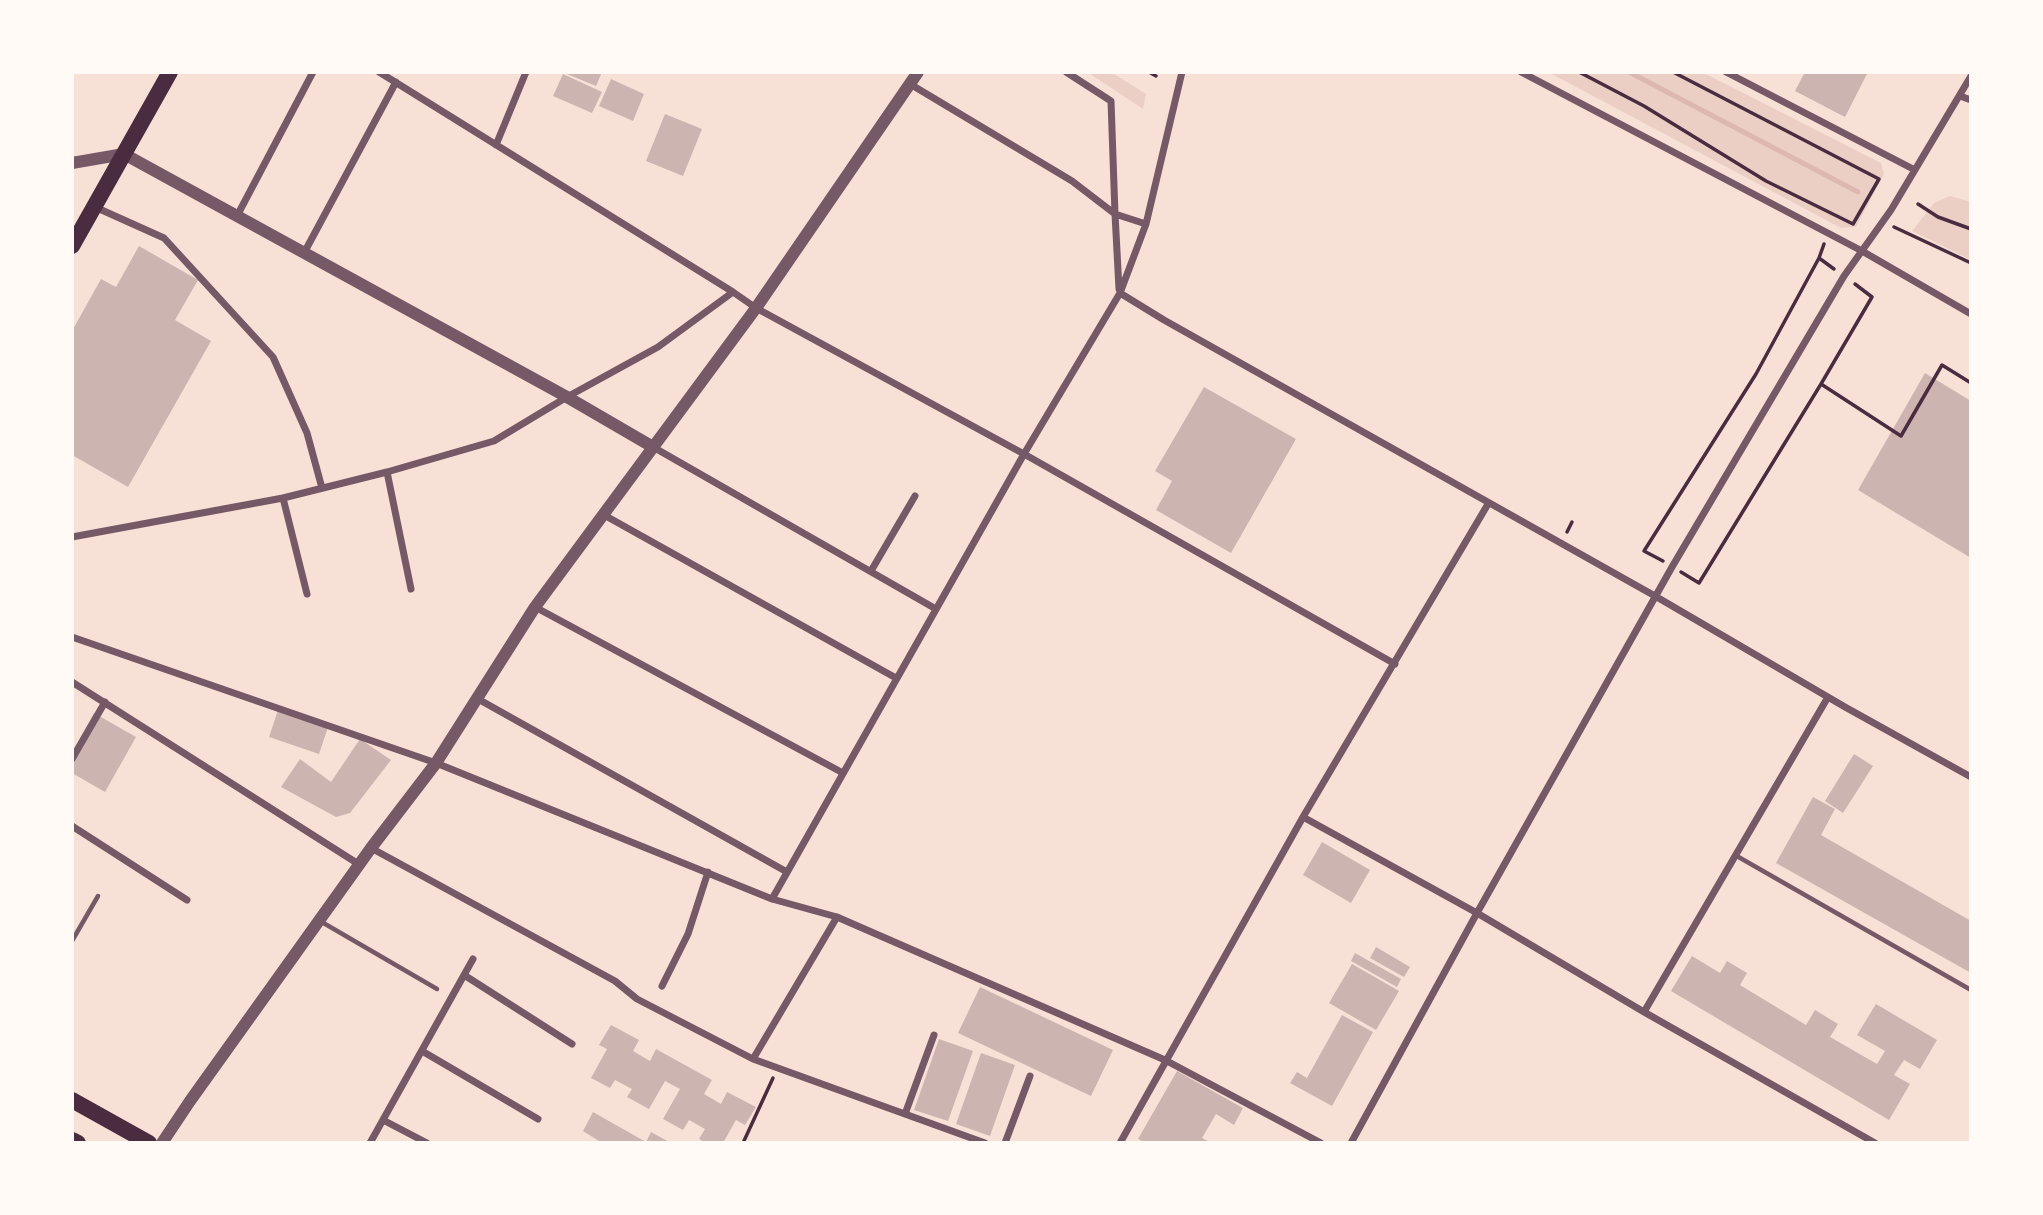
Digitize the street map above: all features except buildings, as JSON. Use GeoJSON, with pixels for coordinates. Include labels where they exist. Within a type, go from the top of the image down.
{"type":"FeatureCollection","features":[{"type":"Feature","properties":{"kind":"main road"},"geometry":{"type":"LineString","coordinates":[[72,246],[170,72]]}},
{"type":"Feature","properties":{"kind":"main road"},"geometry":{"type":"LineString","coordinates":[[72,1100],[149,1143]]}},
{"type":"Feature","properties":{"kind":"main road"},"geometry":{"type":"LineString","coordinates":[[72,1140],[78,1143]]}},
{"type":"Feature","properties":{"kind":"street"},"geometry":{"type":"LineString","coordinates":[[237,216],[313,72]]}},
{"type":"Feature","properties":{"kind":"street"},"geometry":{"type":"LineString","coordinates":[[379,72],[756,308],[1024,454],[1395,664]]}},
{"type":"Feature","properties":{"kind":"street"},"geometry":{"type":"LineString","coordinates":[[496,145],[526,72]]}},
{"type":"Feature","properties":{"kind":"street"},"geometry":{"type":"LineString","coordinates":[[162,1143],[371,848],[436,763],[535,607],[756,308],[918,72]]}},
{"type":"Feature","properties":{"kind":"street"},"geometry":{"type":"LineString","coordinates":[[1066,72],[1111,101],[1120,293]]}},
{"type":"Feature","properties":{"kind":"street"},"geometry":{"type":"LineString","coordinates":[[772,899],[1024,454],[1120,293],[1146,224],[1182,72]]}},
{"type":"Feature","properties":{"kind":"street"},"geometry":{"type":"LineString","coordinates":[[1521,72],[1862,251],[1971,314]]}},
{"type":"Feature","properties":{"kind":"street"},"geometry":{"type":"LineString","coordinates":[[1726,72],[1736,74],[1915,170]]}},
{"type":"Feature","properties":{"kind":"street"},"geometry":{"type":"LineString","coordinates":[[1351,1143],[1655,596],[1844,276],[1883,221],[1971,76]]}},
{"type":"Feature","properties":{"kind":"street"},"geometry":{"type":"LineString","coordinates":[[304,253],[396,82]]}},
{"type":"Feature","properties":{"kind":"street"},"geometry":{"type":"LineString","coordinates":[[909,84],[1072,181],[1115,214],[1146,224]]}},
{"type":"Feature","properties":{"kind":"street"},"geometry":{"type":"LineString","coordinates":[[1960,96],[1971,100]]}},
{"type":"Feature","properties":{"kind":"street"},"geometry":{"type":"LineString","coordinates":[[72,163],[124,154],[567,397],[936,609]]}},
{"type":"Feature","properties":{"kind":"street"},"geometry":{"type":"LineString","coordinates":[[94,207],[164,238],[273,357],[307,433],[323,488]]}},
{"type":"Feature","properties":{"kind":"street"},"geometry":{"type":"LineString","coordinates":[[72,537],[283,498],[494,441],[658,347],[733,292]]}},
{"type":"Feature","properties":{"kind":"street"},"geometry":{"type":"LineString","coordinates":[[1120,293],[1971,778]]}},
{"type":"Feature","properties":{"kind":"street"},"geometry":{"type":"LineString","coordinates":[[387,472],[411,589]]}},
{"type":"Feature","properties":{"kind":"street"},"geometry":{"type":"LineString","coordinates":[[871,571],[915,496]]}},
{"type":"Feature","properties":{"kind":"street"},"geometry":{"type":"LineString","coordinates":[[283,498],[307,594]]}},
{"type":"Feature","properties":{"kind":"street"},"geometry":{"type":"LineString","coordinates":[[1119,1143],[1303,817],[1488,504]]}},
{"type":"Feature","properties":{"kind":"street"},"geometry":{"type":"LineString","coordinates":[[604,514],[896,678]]}},
{"type":"Feature","properties":{"kind":"street"},"geometry":{"type":"LineString","coordinates":[[535,607],[843,773]]}},
{"type":"Feature","properties":{"kind":"street"},"geometry":{"type":"LineString","coordinates":[[72,637],[436,763],[772,899],[838,917],[1165,1060],[1321,1143]]}},
{"type":"Feature","properties":{"kind":"street"},"geometry":{"type":"LineString","coordinates":[[72,682],[360,865]]}},
{"type":"Feature","properties":{"kind":"street"},"geometry":{"type":"LineString","coordinates":[[1644,1012],[1828,697]]}},
{"type":"Feature","properties":{"kind":"street"},"geometry":{"type":"LineString","coordinates":[[478,699],[787,872]]}},
{"type":"Feature","properties":{"kind":"street"},"geometry":{"type":"LineString","coordinates":[[72,759],[105,702]]}},
{"type":"Feature","properties":{"kind":"street"},"geometry":{"type":"LineString","coordinates":[[1303,817],[1477,913],[1644,1012],[1875,1143]]}},
{"type":"Feature","properties":{"kind":"street"},"geometry":{"type":"LineString","coordinates":[[72,826],[187,900]]}},
{"type":"Feature","properties":{"kind":"street"},"geometry":{"type":"LineString","coordinates":[[371,848],[615,981],[637,999],[753,1059],[985,1143]]}},
{"type":"Feature","properties":{"kind":"street"},"geometry":{"type":"LineString","coordinates":[[662,986],[688,934],[708,873]]}},
{"type":"Feature","properties":{"kind":"street"},"geometry":{"type":"LineString","coordinates":[[753,1059],[838,917]]}},
{"type":"Feature","properties":{"kind":"street"},"geometry":{"type":"LineString","coordinates":[[370,1143],[473,959]]}},
{"type":"Feature","properties":{"kind":"street"},"geometry":{"type":"LineString","coordinates":[[464,975],[572,1044]]}},
{"type":"Feature","properties":{"kind":"street"},"geometry":{"type":"LineString","coordinates":[[905,1114],[934,1035]]}},
{"type":"Feature","properties":{"kind":"street"},"geometry":{"type":"LineString","coordinates":[[422,1051],[538,1119]]}},
{"type":"Feature","properties":{"kind":"street"},"geometry":{"type":"LineString","coordinates":[[1005,1143],[1030,1076]]}},
{"type":"Feature","properties":{"kind":"street"},"geometry":{"type":"LineString","coordinates":[[383,1120],[427,1143]]}},
{"type":"Feature","properties":{"kind":"lane"},"geometry":{"type":"LineString","coordinates":[[1735,855],[1971,990]]}},
{"type":"Feature","properties":{"kind":"lane"},"geometry":{"type":"LineString","coordinates":[[72,941],[98,896]]}},
{"type":"Feature","properties":{"kind":"lane"},"geometry":{"type":"LineString","coordinates":[[320,920],[437,989]]}},
{"type":"Feature","properties":{"kind":"path"},"geometry":{"type":"LineString","coordinates":[[1149,72],[1156,76]]}},
{"type":"Feature","properties":{"kind":"path"},"geometry":{"type":"LineString","coordinates":[[1578,72],[1644,106],[1766,181],[1853,224],[1879,179],[1673,72]]}},
{"type":"Feature","properties":{"kind":"path"},"geometry":{"type":"LineString","coordinates":[[1918,204],[1938,218],[1971,229]]}},
{"type":"Feature","properties":{"kind":"path"},"geometry":{"type":"LineString","coordinates":[[1883,221],[1971,264]]}},
{"type":"Feature","properties":{"kind":"path"},"geometry":{"type":"LineString","coordinates":[[1644,551],[1756,374],[1819,258]]}},
{"type":"Feature","properties":{"kind":"path"},"geometry":{"type":"LineString","coordinates":[[1699,583],[1872,297]]}},
{"type":"Feature","properties":{"kind":"path"},"geometry":{"type":"LineString","coordinates":[[1821,384],[1901,436],[1942,365],[1971,383]]}},
{"type":"Feature","properties":{"kind":"path"},"geometry":{"type":"LineString","coordinates":[[743,1143],[777,1069]]}},
{"type":"Feature","properties":{"kind":"shaded area"},"geometry":{"type":"Polygon","coordinates":[[[1087,72],[1111,72],[1146,94],[1143,109],[1087,72]]]}},
{"type":"Feature","properties":{"kind":"shaded area"},"geometry":{"type":"Polygon","coordinates":[[[1548,72],[1702,72],[1881,163],[1884,174],[1856,227],[1841,228],[1548,72]]]}},
{"type":"Feature","properties":{"kind":"shaded area"},"geometry":{"type":"Polygon","coordinates":[[[1950,196],[1971,202],[1971,260],[1912,231],[1934,203],[1950,196]]]}},
{"type":"Feature","properties":{"kind":"waterway"},"geometry":{"type":"LineString","coordinates":[[1629,72],[1858,192]]}}]}
